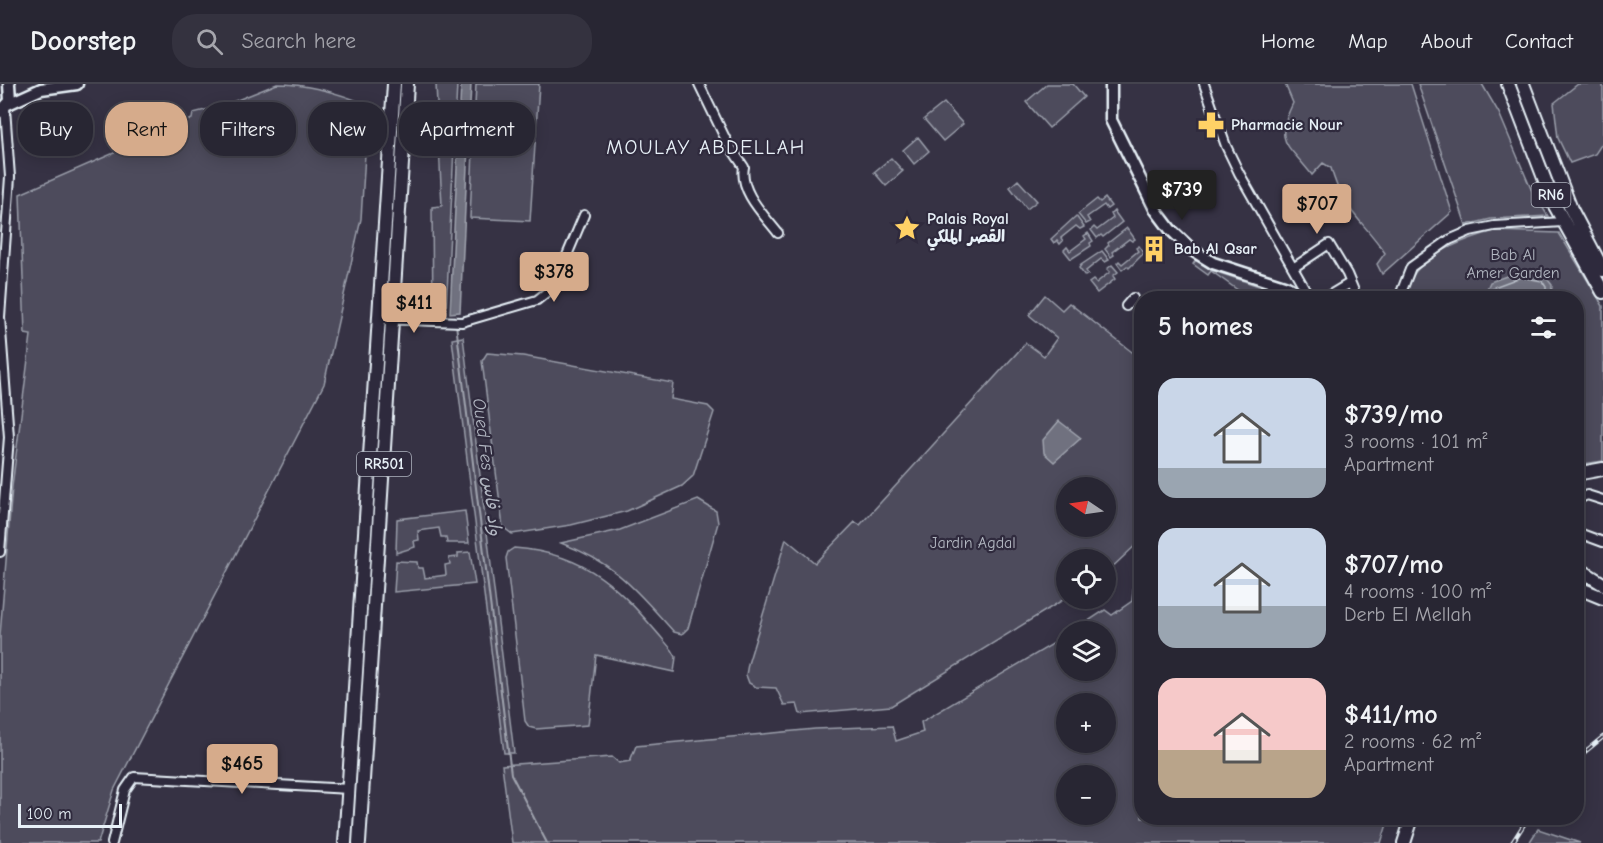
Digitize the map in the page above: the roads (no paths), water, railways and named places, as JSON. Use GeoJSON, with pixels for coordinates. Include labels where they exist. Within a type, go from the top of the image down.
{"type":"FeatureCollection","features":[{"type":"Feature","properties":{"kind":"main road","name":"RR501"},"geometry":{"type":"LineString","coordinates":[[345,843],[394,84]]}},
{"type":"Feature","properties":{"kind":"main road","name":"RR501"},"geometry":{"type":"LineString","coordinates":[[359,843],[378,573],[407,84]]}},
{"type":"Feature","properties":{"kind":"main road","name":"RN6"},"geometry":{"type":"LineString","coordinates":[[1523,84],[1571,209],[1603,270]]}},
{"type":"Feature","properties":{"kind":"main road","name":"RN6"},"geometry":{"type":"LineString","coordinates":[[1507,87],[1563,222],[1603,292]]}},
{"type":"Feature","properties":{"kind":"main road"},"geometry":{"type":"LineString","coordinates":[[1584,473],[1603,469]]}},
{"type":"Feature","properties":{"kind":"main road"},"geometry":{"type":"LineString","coordinates":[[1584,572],[1603,584]]}},
{"type":"Feature","properties":{"kind":"main road"},"geometry":{"type":"LineString","coordinates":[[1584,590],[1603,598]]}},
{"type":"Feature","properties":{"kind":"main road"},"geometry":{"type":"LineString","coordinates":[[350,770],[363,769]]}},
{"type":"Feature","properties":{"kind":"main road"},"geometry":{"type":"LineString","coordinates":[[1397,843],[1403,825]]}},
{"type":"Feature","properties":{"kind":"main road"},"geometry":{"type":"LineString","coordinates":[[1404,843],[1410,825]]}},
{"type":"Feature","properties":{"kind":"street"},"geometry":{"type":"LineString","coordinates":[[0,552],[9,437],[0,317],[10,177],[3,110],[11,93],[9,84]]}},
{"type":"Feature","properties":{"kind":"street"},"geometry":{"type":"LineString","coordinates":[[3,110],[41,89],[77,84]]}},
{"type":"Feature","properties":{"kind":"street"},"geometry":{"type":"LineString","coordinates":[[699,84],[730,149],[744,166],[742,176],[751,198],[778,232]]}},
{"type":"Feature","properties":{"kind":"street"},"geometry":{"type":"LineString","coordinates":[[1111,84],[1112,122],[1155,209],[1170,230],[1192,250],[1213,263],[1294,291]]}},
{"type":"Feature","properties":{"kind":"street"},"geometry":{"type":"LineString","coordinates":[[1204,84],[1226,146],[1305,291]]}},
{"type":"Feature","properties":{"kind":"street"},"geometry":{"type":"LineString","coordinates":[[379,319],[462,322],[537,300],[552,288],[584,214]]}},
{"type":"Feature","properties":{"kind":"street"},"geometry":{"type":"LineString","coordinates":[[1402,291],[1411,267],[1449,240],[1470,231],[1494,226],[1563,222]]}},
{"type":"Feature","properties":{"kind":"street"},"geometry":{"type":"LineString","coordinates":[[1293,268],[1329,244],[1354,291]]}},
{"type":"Feature","properties":{"kind":"street"},"geometry":{"type":"LineString","coordinates":[[1337,291],[1350,283]]}},
{"type":"Feature","properties":{"kind":"street"},"geometry":{"type":"LineString","coordinates":[[1126,306],[1133,298]]}},
{"type":"Feature","properties":{"kind":"street"},"geometry":{"type":"LineString","coordinates":[[1584,496],[1587,495],[1603,500]]}},
{"type":"Feature","properties":{"kind":"street"},"geometry":{"type":"LineString","coordinates":[[1584,535],[1603,542]]}},
{"type":"Feature","properties":{"kind":"street"},"geometry":{"type":"LineString","coordinates":[[363,572],[378,573]]}},
{"type":"Feature","properties":{"kind":"street"},"geometry":{"type":"LineString","coordinates":[[112,843],[125,790],[134,777],[349,789]]}},
{"type":"Feature","properties":{"kind":"street"},"geometry":{"type":"LineString","coordinates":[[348,802],[361,803]]}},
{"type":"Feature","properties":{"kind":"water"},"geometry":{"type":"Polygon","coordinates":[[[461,84],[471,84],[470,102],[460,102],[461,84]]]}},
{"type":"Feature","properties":{"kind":"water"},"geometry":{"type":"Polygon","coordinates":[[[458,156],[468,156],[460,312],[450,313],[458,156]]]}},
{"type":"Feature","properties":{"kind":"water"},"geometry":{"type":"Polygon","coordinates":[[[1520,271],[1542,272],[1552,285],[1552,291],[1486,291],[1490,282],[1520,271]]]}},
{"type":"Feature","properties":{"kind":"water"},"geometry":{"type":"Polygon","coordinates":[[[1059,421],[1081,438],[1054,462],[1044,453],[1043,440],[1059,421]]]}},
{"type":"Feature","properties":{"kind":"waterway","name":"Oued Fes واد فاس"},"geometry":{"type":"LineString","coordinates":[[456,324],[511,774],[547,843]]}},
{"type":"Feature","properties":{"kind":"railway"},"geometry":{"type":"LineString","coordinates":[[1584,752],[1603,737]]}},
{"type":"Feature","properties":{"kind":"railway"},"geometry":{"type":"LineString","coordinates":[[1512,843],[1524,825]]}},
{"type":"Feature","properties":{"kind":"place","name":"Pharmacie Nour"},"geometry":{"type":"Point","coordinates":[1211,125]}},
{"type":"Feature","properties":{"kind":"place","name":"Palais Royal القصر الملكي"},"geometry":{"type":"Point","coordinates":[907,228]}},
{"type":"Feature","properties":{"kind":"place","name":"Bab Al Qsar"},"geometry":{"type":"Point","coordinates":[1154,249]}},
{"type":"Feature","properties":{"kind":"district","name":"MOULAY ABDELLAH"},"geometry":{"type":"Point","coordinates":[706,147]}},
{"type":"Feature","properties":{"kind":"park label","name":"Bab Al Amer Garden"},"geometry":{"type":"Point","coordinates":[1513,264]}},
{"type":"Feature","properties":{"kind":"park label","name":"Jardin Agdal"},"geometry":{"type":"Point","coordinates":[973,543]}}]}
